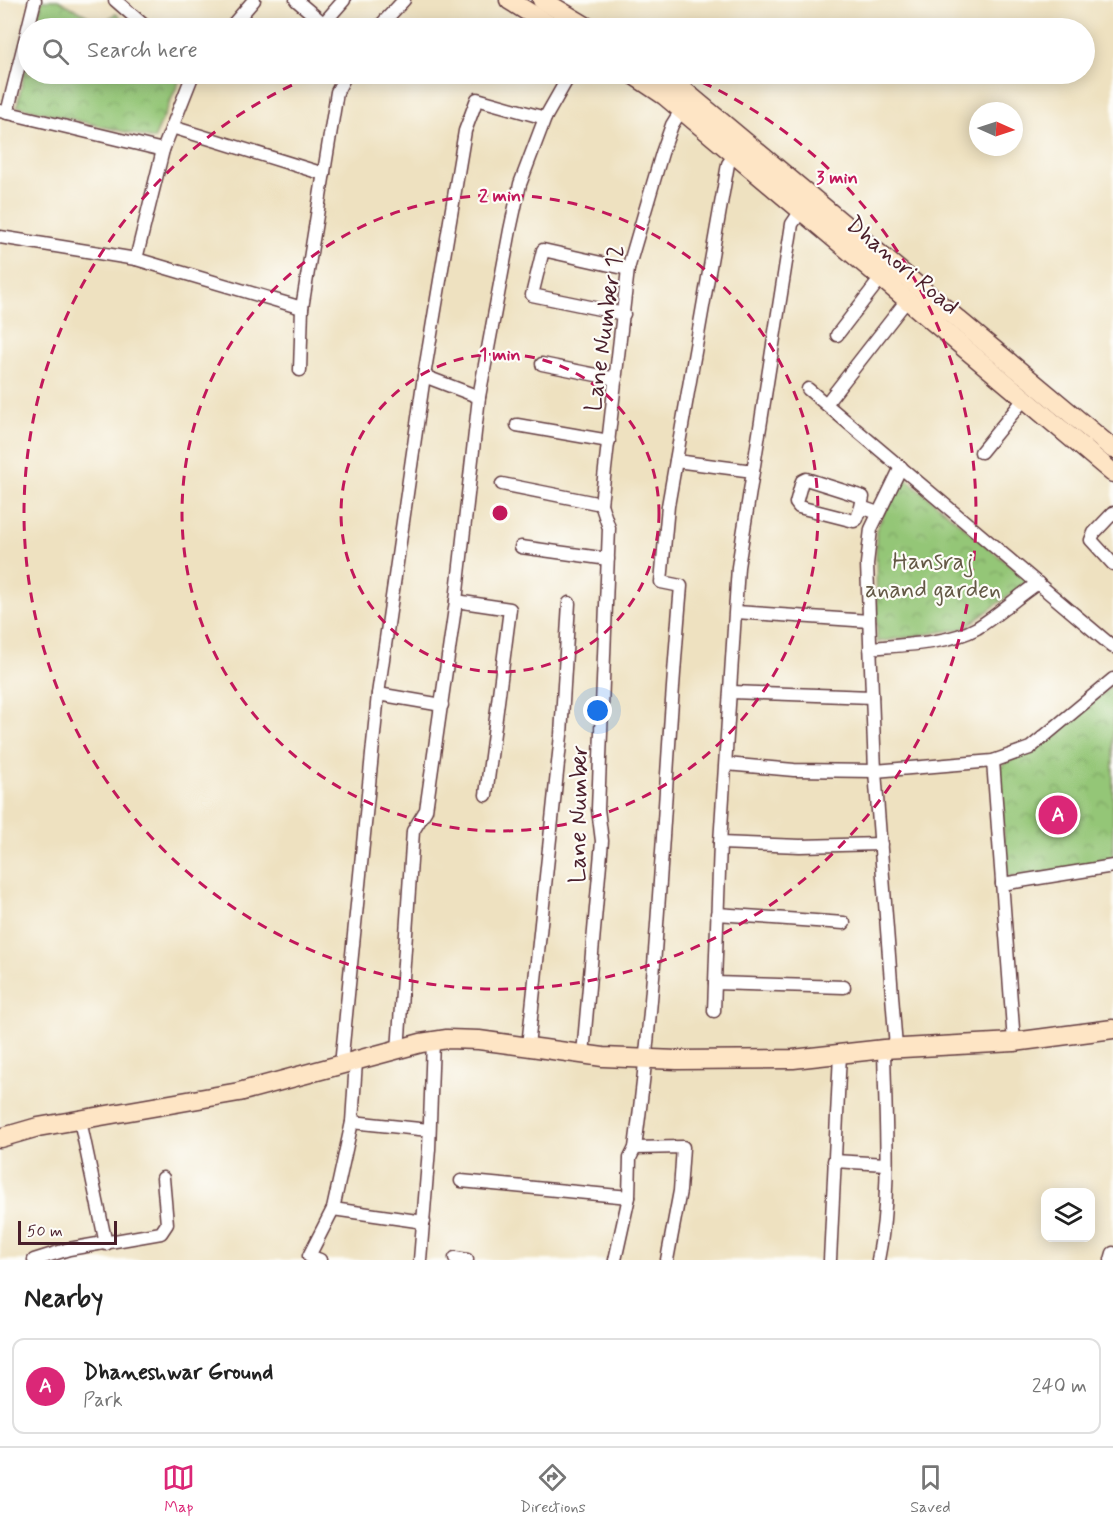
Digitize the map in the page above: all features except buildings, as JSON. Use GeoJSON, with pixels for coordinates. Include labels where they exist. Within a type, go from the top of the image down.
{"type":"FeatureCollection","features":[{"type":"Feature","properties":{"kind":"main road"},"geometry":{"type":"LineString","coordinates":[[509,0],[538,18]]}},
{"type":"Feature","properties":{"kind":"main road"},"geometry":{"type":"LineString","coordinates":[[542,0],[572,18]]}},
{"type":"Feature","properties":{"kind":"main road","name":"Dhanori Road"},"geometry":{"type":"LineString","coordinates":[[649,84],[681,111],[740,148]]}},
{"type":"Feature","properties":{"kind":"main road","name":"Dhanori Road"},"geometry":{"type":"LineString","coordinates":[[677,84],[690,94],[740,148],[806,204],[934,311],[1113,449]]}},
{"type":"Feature","properties":{"kind":"main road","name":"Dhanori Road"},"geometry":{"type":"LineString","coordinates":[[806,204],[907,300],[934,311],[1025,398],[1113,472]]}},
{"type":"Feature","properties":{"kind":"main road"},"geometry":{"type":"LineString","coordinates":[[0,1138],[38,1127],[239,1092],[434,1041],[479,1040],[583,1054],[647,1059],[794,1059],[890,1048],[1014,1042],[1113,1029]]}},
{"type":"Feature","properties":{"kind":"street"},"geometry":{"type":"LineString","coordinates":[[29,18],[34,0]]}},
{"type":"Feature","properties":{"kind":"street"},"geometry":{"type":"LineString","coordinates":[[115,0],[136,18]]}},
{"type":"Feature","properties":{"kind":"street"},"geometry":{"type":"LineString","coordinates":[[239,18],[254,0]]}},
{"type":"Feature","properties":{"kind":"street"},"geometry":{"type":"LineString","coordinates":[[296,0],[317,18]]}},
{"type":"Feature","properties":{"kind":"street"},"geometry":{"type":"LineString","coordinates":[[332,18],[344,0]]}},
{"type":"Feature","properties":{"kind":"street"},"geometry":{"type":"LineString","coordinates":[[387,18],[404,0]]}},
{"type":"Feature","properties":{"kind":"street"},"geometry":{"type":"LineString","coordinates":[[18,58],[3,112],[163,150]]}},
{"type":"Feature","properties":{"kind":"street"},"geometry":{"type":"LineString","coordinates":[[136,259],[163,150],[190,84]]}},
{"type":"Feature","properties":{"kind":"street"},"geometry":{"type":"LineString","coordinates":[[300,370],[302,308],[337,92],[341,84]]}},
{"type":"Feature","properties":{"kind":"street"},"geometry":{"type":"LineString","coordinates":[[398,1051],[413,831],[426,810],[456,601],[479,398],[520,184],[545,117],[564,84]]}},
{"type":"Feature","properties":{"kind":"street","name":"Lane Number 12"},"geometry":{"type":"LineString","coordinates":[[601,504],[628,269],[662,153],[672,125],[690,94]]}},
{"type":"Feature","properties":{"kind":"street"},"geometry":{"type":"LineString","coordinates":[[320,1260],[309,1256],[333,1209],[352,1122],[348,1063],[378,694],[424,376],[465,131],[477,99],[545,117]]}},
{"type":"Feature","properties":{"kind":"street"},"geometry":{"type":"LineString","coordinates":[[172,126],[324,174]]}},
{"type":"Feature","properties":{"kind":"street"},"geometry":{"type":"LineString","coordinates":[[615,1260],[628,1197],[630,1158],[635,1148],[647,1059],[669,720],[681,586],[661,582],[668,506],[728,164],[740,148]]}},
{"type":"Feature","properties":{"kind":"street"},"geometry":{"type":"LineString","coordinates":[[714,1011],[720,843],[732,692],[738,567],[792,224],[806,204]]}},
{"type":"Feature","properties":{"kind":"street"},"geometry":{"type":"LineString","coordinates":[[0,237],[136,259],[302,308]]}},
{"type":"Feature","properties":{"kind":"street"},"geometry":{"type":"LineString","coordinates":[[624,314],[532,295],[543,250],[628,269]]}},
{"type":"Feature","properties":{"kind":"street"},"geometry":{"type":"LineString","coordinates":[[837,335],[882,278]]}},
{"type":"Feature","properties":{"kind":"street"},"geometry":{"type":"LineString","coordinates":[[826,404],[907,300]]}},
{"type":"Feature","properties":{"kind":"street"},"geometry":{"type":"LineString","coordinates":[[542,364],[616,380]]}},
{"type":"Feature","properties":{"kind":"street"},"geometry":{"type":"LineString","coordinates":[[424,376],[479,398]]}},
{"type":"Feature","properties":{"kind":"street"},"geometry":{"type":"LineString","coordinates":[[808,389],[1113,647]]}},
{"type":"Feature","properties":{"kind":"street"},"geometry":{"type":"LineString","coordinates":[[981,452],[1025,398]]}},
{"type":"Feature","properties":{"kind":"street"},"geometry":{"type":"LineString","coordinates":[[517,426],[609,441]]}},
{"type":"Feature","properties":{"kind":"street"},"geometry":{"type":"LineString","coordinates":[[676,461],[753,471]]}},
{"type":"Feature","properties":{"kind":"street"},"geometry":{"type":"LineString","coordinates":[[878,1260],[883,1236],[890,1048],[881,844],[875,771],[867,564],[871,529],[901,467]]}},
{"type":"Feature","properties":{"kind":"street"},"geometry":{"type":"LineString","coordinates":[[806,479],[862,497],[861,507],[854,521],[799,507],[796,503],[802,481],[806,479]]}},
{"type":"Feature","properties":{"kind":"street"},"geometry":{"type":"LineString","coordinates":[[502,484],[601,504]]}},
{"type":"Feature","properties":{"kind":"street","name":"Lane Number"},"geometry":{"type":"LineString","coordinates":[[583,1054],[602,841],[598,798],[609,528],[601,504]]}},
{"type":"Feature","properties":{"kind":"street"},"geometry":{"type":"LineString","coordinates":[[861,507],[878,513]]}},
{"type":"Feature","properties":{"kind":"street"},"geometry":{"type":"LineString","coordinates":[[1113,513],[1094,533],[1091,540],[1113,564]]}},
{"type":"Feature","properties":{"kind":"street"},"geometry":{"type":"LineString","coordinates":[[521,547],[608,559]]}},
{"type":"Feature","properties":{"kind":"street"},"geometry":{"type":"LineString","coordinates":[[870,648],[922,643],[964,633],[976,628],[1038,583]]}},
{"type":"Feature","properties":{"kind":"street"},"geometry":{"type":"LineString","coordinates":[[456,601],[510,609],[486,795]]}},
{"type":"Feature","properties":{"kind":"street"},"geometry":{"type":"LineString","coordinates":[[528,1046],[561,735],[570,603]]}},
{"type":"Feature","properties":{"kind":"street"},"geometry":{"type":"LineString","coordinates":[[736,612],[869,621]]}},
{"type":"Feature","properties":{"kind":"street"},"geometry":{"type":"LineString","coordinates":[[726,765],[794,770],[875,771],[993,761],[1030,748],[1113,679]]}},
{"type":"Feature","properties":{"kind":"street"},"geometry":{"type":"LineString","coordinates":[[732,692],[872,697]]}},
{"type":"Feature","properties":{"kind":"street"},"geometry":{"type":"LineString","coordinates":[[378,694],[442,705]]}},
{"type":"Feature","properties":{"kind":"street"},"geometry":{"type":"LineString","coordinates":[[993,761],[1014,1042]]}},
{"type":"Feature","properties":{"kind":"street"},"geometry":{"type":"LineString","coordinates":[[720,843],[800,846],[881,844]]}},
{"type":"Feature","properties":{"kind":"street"},"geometry":{"type":"LineString","coordinates":[[1002,884],[1113,866]]}},
{"type":"Feature","properties":{"kind":"street"},"geometry":{"type":"LineString","coordinates":[[717,914],[844,923]]}},
{"type":"Feature","properties":{"kind":"street"},"geometry":{"type":"LineString","coordinates":[[715,983],[844,987]]}},
{"type":"Feature","properties":{"kind":"street"},"geometry":{"type":"LineString","coordinates":[[420,1260],[434,1041]]}},
{"type":"Feature","properties":{"kind":"street"},"geometry":{"type":"LineString","coordinates":[[830,1260],[840,1054]]}},
{"type":"Feature","properties":{"kind":"street"},"geometry":{"type":"LineString","coordinates":[[80,1120],[106,1244]]}},
{"type":"Feature","properties":{"kind":"street"},"geometry":{"type":"LineString","coordinates":[[352,1122],[429,1130]]}},
{"type":"Feature","properties":{"kind":"street"},"geometry":{"type":"LineString","coordinates":[[635,1148],[683,1147],[680,1191],[667,1260]]}},
{"type":"Feature","properties":{"kind":"street"},"geometry":{"type":"LineString","coordinates":[[834,1161],[886,1164]]}},
{"type":"Feature","properties":{"kind":"street"},"geometry":{"type":"LineString","coordinates":[[34,1260],[69,1249],[153,1236],[165,1230],[167,1216],[163,1178]]}},
{"type":"Feature","properties":{"kind":"street"},"geometry":{"type":"LineString","coordinates":[[461,1181],[628,1197]]}},
{"type":"Feature","properties":{"kind":"street"},"geometry":{"type":"LineString","coordinates":[[333,1209],[424,1222]]}},
{"type":"Feature","properties":{"kind":"street"},"geometry":{"type":"LineString","coordinates":[[1111,1260],[1113,1253]]}},
{"type":"Feature","properties":{"kind":"green space"},"geometry":{"type":"Polygon","coordinates":[[[42,0],[58,0],[92,18],[38,18],[42,0]]]}},
{"type":"Feature","properties":{"kind":"green space"},"geometry":{"type":"Polygon","coordinates":[[[116,14],[121,18],[109,18],[116,14]]]}},
{"type":"Feature","properties":{"kind":"green space"},"geometry":{"type":"Polygon","coordinates":[[[22,84],[178,84],[154,139],[17,106],[22,84]]]}},
{"type":"Feature","properties":{"kind":"green space","name":"Hansraj anand garden"},"geometry":{"type":"Polygon","coordinates":[[[902,475],[1028,581],[965,628],[877,642],[876,530],[902,475]]]}},
{"type":"Feature","properties":{"kind":"green space"},"geometry":{"type":"Polygon","coordinates":[[[1113,684],[1113,864],[1007,877],[999,767],[1058,732],[1113,684]]]}},
{"type":"Feature","properties":{"kind":"place","name":"Dhaneshwar Ground"},"geometry":{"type":"Point","coordinates":[1058,815]}}]}
